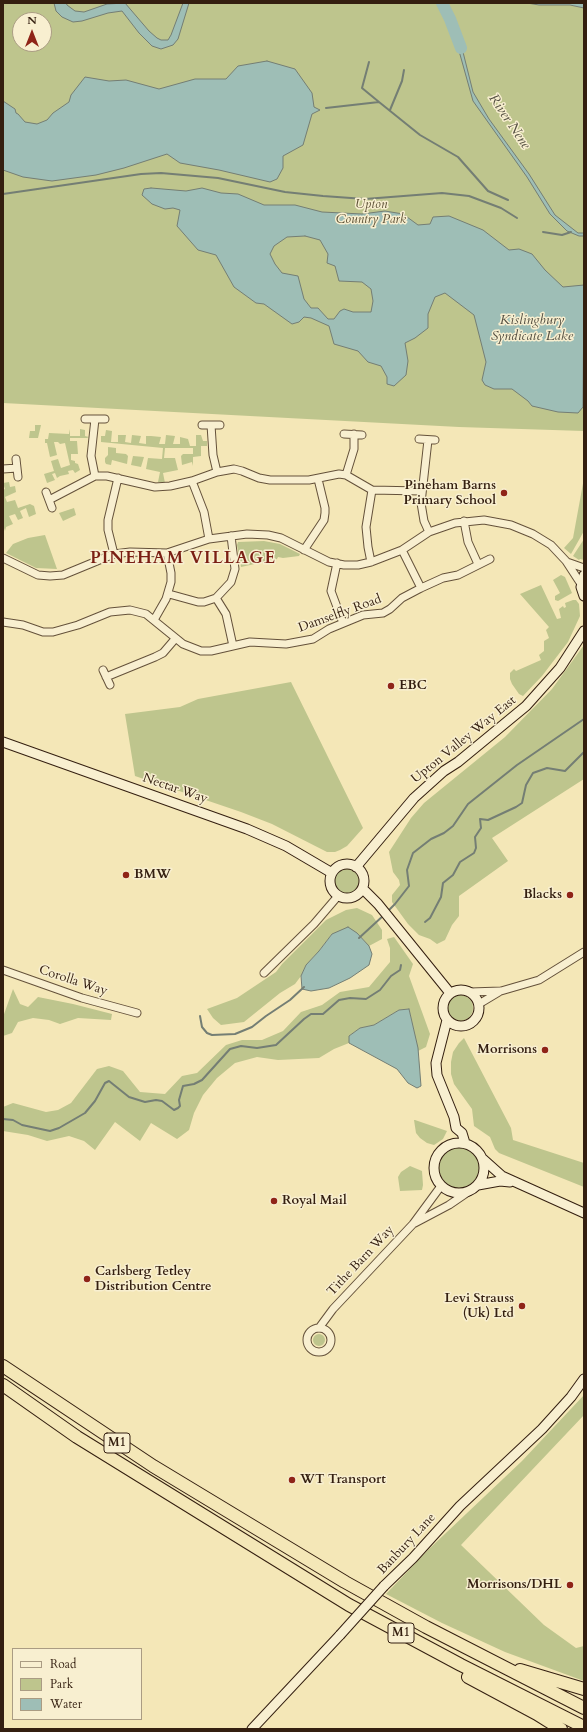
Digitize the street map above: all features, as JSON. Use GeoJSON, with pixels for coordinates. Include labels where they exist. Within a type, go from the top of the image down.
{"type":"FeatureCollection","features":[{"type":"Feature","properties":{"kind":"highway","name":"M1"},"geometry":{"type":"LineString","coordinates":[[3,1366],[153,1466],[266,1536],[345,1582],[496,1663],[584,1708]]}},
{"type":"Feature","properties":{"kind":"highway","name":"M1"},"geometry":{"type":"LineString","coordinates":[[3,1386],[77,1437],[255,1548],[378,1621],[584,1727]]}},
{"type":"Feature","properties":{"kind":"highway"},"geometry":{"type":"LineString","coordinates":[[378,1621],[459,1672],[562,1729]]}},
{"type":"Feature","properties":{"kind":"highway"},"geometry":{"type":"LineString","coordinates":[[496,1663],[584,1689]]}},
{"type":"Feature","properties":{"kind":"street"},"geometry":{"type":"LineString","coordinates":[[85,419],[105,419]]}},
{"type":"Feature","properties":{"kind":"street"},"geometry":{"type":"LineString","coordinates":[[95,419],[91,456],[95,476]]}},
{"type":"Feature","properties":{"kind":"street"},"geometry":{"type":"LineString","coordinates":[[202,424],[220,425]]}},
{"type":"Feature","properties":{"kind":"street"},"geometry":{"type":"LineString","coordinates":[[211,425],[213,455],[217,472]]}},
{"type":"Feature","properties":{"kind":"street"},"geometry":{"type":"LineString","coordinates":[[344,434],[362,434]]}},
{"type":"Feature","properties":{"kind":"street"},"geometry":{"type":"LineString","coordinates":[[346,475],[354,449],[354,434]]}},
{"type":"Feature","properties":{"kind":"street"},"geometry":{"type":"LineString","coordinates":[[419,439],[432,440],[421,491],[422,513],[429,532]]}},
{"type":"Feature","properties":{"kind":"street"},"geometry":{"type":"LineString","coordinates":[[16,459],[18,477]]}},
{"type":"Feature","properties":{"kind":"street"},"geometry":{"type":"LineString","coordinates":[[3,469],[17,468]]}},
{"type":"Feature","properties":{"kind":"street"},"geometry":{"type":"LineString","coordinates":[[49,500],[95,476],[108,476],[155,487],[170,486],[192,481],[217,472],[234,469],[264,480],[309,480],[327,475],[346,475],[372,490],[421,491]]}},
{"type":"Feature","properties":{"kind":"street"},"geometry":{"type":"LineString","coordinates":[[114,554],[108,530],[108,520],[118,478]]}},
{"type":"Feature","properties":{"kind":"street"},"geometry":{"type":"LineString","coordinates":[[304,550],[324,520],[326,508],[318,478]]}},
{"type":"Feature","properties":{"kind":"street"},"geometry":{"type":"LineString","coordinates":[[192,481],[204,512],[209,539]]}},
{"type":"Feature","properties":{"kind":"street"},"geometry":{"type":"LineString","coordinates":[[372,490],[366,527],[368,547],[372,562]]}},
{"type":"Feature","properties":{"kind":"street"},"geometry":{"type":"LineString","coordinates":[[46,492],[52,508]]}},
{"type":"Feature","properties":{"kind":"street"},"geometry":{"type":"LineString","coordinates":[[3,558],[38,575],[63,575],[114,554],[130,552],[167,553],[209,539],[247,534],[268,535],[281,538],[304,550],[336,563],[358,565],[372,562],[402,550],[429,532],[464,521],[484,520],[511,524],[533,534],[551,545],[583,579],[584,596]]}},
{"type":"Feature","properties":{"kind":"street"},"geometry":{"type":"LineString","coordinates":[[464,521],[468,542],[478,564]]}},
{"type":"Feature","properties":{"kind":"street"},"geometry":{"type":"LineString","coordinates":[[168,594],[198,602],[204,602],[216,598],[231,582],[235,569],[231,536]]}},
{"type":"Feature","properties":{"kind":"street"},"geometry":{"type":"LineString","coordinates":[[402,550],[421,588]]}},
{"type":"Feature","properties":{"kind":"street"},"geometry":{"type":"LineString","coordinates":[[154,620],[168,594],[171,573],[167,553]]}},
{"type":"Feature","properties":{"kind":"street","name":"Damselfly Road"},"geometry":{"type":"LineString","coordinates":[[3,622],[23,624],[43,632],[53,632],[78,625],[110,612],[130,610],[146,614],[168,630],[175,639],[201,651],[211,651],[258,642],[286,644],[313,639],[343,623],[363,615],[384,613],[402,598],[421,588],[443,578],[458,575],[490,559]]}},
{"type":"Feature","properties":{"kind":"street"},"geometry":{"type":"LineString","coordinates":[[566,562],[584,568]]}},
{"type":"Feature","properties":{"kind":"street"},"geometry":{"type":"LineString","coordinates":[[336,563],[331,591],[343,623]]}},
{"type":"Feature","properties":{"kind":"street"},"geometry":{"type":"LineString","coordinates":[[216,598],[226,614],[234,646]]}},
{"type":"Feature","properties":{"kind":"street","name":"Upton Valley Way East"},"geometry":{"type":"LineString","coordinates":[[356,867],[414,798],[444,771],[458,762],[526,706],[560,668],[584,631]]}},
{"type":"Feature","properties":{"kind":"street"},"geometry":{"type":"LineString","coordinates":[[106,677],[156,657],[175,639]]}},
{"type":"Feature","properties":{"kind":"street"},"geometry":{"type":"LineString","coordinates":[[103,670],[110,685]]}},
{"type":"Feature","properties":{"kind":"street","name":"Nectar Way"},"geometry":{"type":"LineString","coordinates":[[3,742],[247,829],[286,846],[332,873]]}},
{"type":"Feature","properties":{"kind":"street"},"geometry":{"type":"LineString","coordinates":[[344,864],[356,867],[362,872],[364,878],[363,889],[355,897],[343,898],[338,896],[331,888],[330,883],[332,873],[339,866],[344,864]]}},
{"type":"Feature","properties":{"kind":"street"},"geometry":{"type":"LineString","coordinates":[[363,889],[378,904],[450,993]]}},
{"type":"Feature","properties":{"kind":"street"},"geometry":{"type":"LineString","coordinates":[[264,973],[314,924],[338,896]]}},
{"type":"Feature","properties":{"kind":"street"},"geometry":{"type":"LineString","coordinates":[[465,1143],[462,1133],[456,1128],[454,1117],[437,1075],[436,1063],[447,1020],[443,1009],[443,1003],[450,993],[460,989],[470,992],[501,991],[539,980],[584,952]]}},
{"type":"Feature","properties":{"kind":"street","name":"Corolla Way"},"geometry":{"type":"LineString","coordinates":[[3,970],[82,998],[137,1013]]}},
{"type":"Feature","properties":{"kind":"street"},"geometry":{"type":"LineString","coordinates":[[479,1004],[501,991]]}},
{"type":"Feature","properties":{"kind":"street"},"geometry":{"type":"LineString","coordinates":[[441,1044],[458,1026],[468,1024],[473,1021],[479,1010],[479,1004],[477,999],[470,992]]}},
{"type":"Feature","properties":{"kind":"street"},"geometry":{"type":"LineString","coordinates":[[447,1020],[458,1026]]}},
{"type":"Feature","properties":{"kind":"street"},"geometry":{"type":"LineString","coordinates":[[452,1144],[453,1133],[456,1128]]}},
{"type":"Feature","properties":{"kind":"street"},"geometry":{"type":"LineString","coordinates":[[513,1182],[500,1181],[478,1185],[468,1192],[454,1193],[441,1186],[435,1175],[434,1166],[436,1158],[441,1151],[452,1144],[465,1143],[476,1148],[483,1159],[502,1176],[584,1213]]}},
{"type":"Feature","properties":{"kind":"street"},"geometry":{"type":"LineString","coordinates":[[478,1185],[485,1173],[483,1159]]}},
{"type":"Feature","properties":{"kind":"street","name":"Tithe Barn Way"},"geometry":{"type":"LineString","coordinates":[[328,1316],[328,1332],[331,1340],[329,1347],[323,1351],[316,1351],[308,1344],[308,1337],[312,1331],[319,1328],[333,1308],[413,1224],[441,1186]]}},
{"type":"Feature","properties":{"kind":"street","name":"Tithe Barn Way"},"geometry":{"type":"LineString","coordinates":[[413,1224],[449,1205],[468,1192]]}},
{"type":"Feature","properties":{"kind":"street"},"geometry":{"type":"LineString","coordinates":[[319,1328],[328,1332]]}},
{"type":"Feature","properties":{"kind":"street","name":"Banbury Lane"},"geometry":{"type":"LineString","coordinates":[[252,1729],[460,1506],[542,1429],[571,1397],[584,1379]]}},
{"type":"Feature","properties":{"kind":"green space","name":"Upton Country Park"},"geometry":{"type":"Polygon","coordinates":[[[3,3],[527,3],[539,5],[570,5],[584,8],[584,431],[459,427],[3,403],[3,3]]]}},
{"type":"Feature","properties":{"kind":"green space"},"geometry":{"type":"Polygon","coordinates":[[[35,425],[41,425],[38,438],[29,438],[30,431],[35,431],[35,425]]]}},
{"type":"Feature","properties":{"kind":"green space"},"geometry":{"type":"Polygon","coordinates":[[[70,429],[70,436],[80,436],[80,429],[85,430],[85,436],[89,437],[70,438],[70,441],[77,441],[78,454],[71,454],[71,460],[78,464],[80,470],[75,473],[73,470],[68,471],[69,474],[57,478],[55,473],[52,474],[55,480],[47,483],[44,474],[54,471],[51,461],[58,459],[61,468],[70,465],[65,443],[60,444],[58,442],[54,442],[57,455],[50,457],[45,439],[48,439],[49,433],[69,434],[70,429]]]}},
{"type":"Feature","properties":{"kind":"green space"},"geometry":{"type":"Polygon","coordinates":[[[106,430],[112,431],[111,442],[118,442],[118,435],[126,435],[125,442],[131,443],[132,435],[141,436],[139,443],[146,444],[146,436],[151,436],[161,437],[159,444],[165,444],[166,435],[175,436],[173,444],[180,444],[180,437],[188,439],[190,446],[196,446],[196,435],[201,435],[203,441],[207,441],[207,446],[201,446],[201,456],[193,457],[193,466],[192,462],[182,465],[181,456],[183,454],[193,454],[193,448],[165,448],[164,458],[175,458],[178,470],[163,473],[165,483],[158,482],[160,472],[146,469],[148,458],[162,459],[163,448],[101,442],[101,436],[105,436],[106,430]]]}},
{"type":"Feature","properties":{"kind":"green space"},"geometry":{"type":"Polygon","coordinates":[[[108,447],[116,448],[116,453],[126,454],[128,456],[127,464],[112,460],[111,465],[106,464],[105,458],[108,455],[108,447]]]}},
{"type":"Feature","properties":{"kind":"green space"},"geometry":{"type":"Polygon","coordinates":[[[133,456],[144,457],[141,467],[131,465],[133,456]]]}},
{"type":"Feature","properties":{"kind":"green space"},"geometry":{"type":"Polygon","coordinates":[[[584,478],[584,531],[571,554],[564,548],[573,538],[584,478]]]}},
{"type":"Feature","properties":{"kind":"green space"},"geometry":{"type":"Polygon","coordinates":[[[9,482],[10,487],[15,486],[16,492],[5,497],[7,502],[15,500],[18,508],[30,504],[34,506],[36,514],[29,517],[26,508],[20,511],[23,518],[18,520],[15,514],[9,516],[13,524],[6,527],[5,531],[3,525],[3,490],[5,489],[3,483],[9,482]]]}},
{"type":"Feature","properties":{"kind":"green space"},"geometry":{"type":"Polygon","coordinates":[[[74,508],[76,515],[63,521],[59,513],[74,508]]]}},
{"type":"Feature","properties":{"kind":"green space"},"geometry":{"type":"Polygon","coordinates":[[[45,535],[57,569],[36,568],[6,553],[13,544],[28,538],[45,535]]]}},
{"type":"Feature","properties":{"kind":"green space"},"geometry":{"type":"Polygon","coordinates":[[[584,539],[584,560],[579,560],[573,556],[584,539]]]}},
{"type":"Feature","properties":{"kind":"green space"},"geometry":{"type":"Polygon","coordinates":[[[264,541],[280,544],[300,554],[299,556],[283,558],[278,557],[277,559],[241,567],[237,545],[238,542],[264,541]]]}},
{"type":"Feature","properties":{"kind":"green space"},"geometry":{"type":"Polygon","coordinates":[[[561,575],[565,577],[572,593],[558,601],[555,600],[555,596],[560,593],[553,580],[561,575]]]}},
{"type":"Feature","properties":{"kind":"green space"},"geometry":{"type":"Polygon","coordinates":[[[541,585],[557,619],[561,618],[559,609],[563,606],[564,608],[566,607],[565,603],[573,600],[576,600],[579,604],[580,616],[568,642],[542,676],[523,696],[519,694],[512,684],[510,673],[514,669],[516,671],[541,660],[539,655],[544,651],[544,641],[549,638],[546,630],[549,627],[520,594],[541,585]]]}},
{"type":"Feature","properties":{"kind":"green space"},"geometry":{"type":"Polygon","coordinates":[[[584,645],[584,779],[492,838],[508,861],[459,896],[459,916],[452,925],[445,940],[437,944],[430,939],[419,935],[408,924],[392,902],[392,895],[400,885],[399,880],[393,872],[389,852],[411,818],[424,803],[505,737],[552,689],[584,645]]]}},
{"type":"Feature","properties":{"kind":"green space"},"geometry":{"type":"Polygon","coordinates":[[[291,682],[363,828],[347,846],[335,852],[327,852],[272,824],[135,776],[125,714],[180,707],[198,699],[291,682]]]}},
{"type":"Feature","properties":{"kind":"green space"},"geometry":{"type":"Polygon","coordinates":[[[347,867],[357,871],[361,881],[357,891],[347,895],[337,891],[333,881],[337,871],[347,867]]]}},
{"type":"Feature","properties":{"kind":"green space"},"geometry":{"type":"Polygon","coordinates":[[[357,908],[372,915],[382,930],[382,939],[369,946],[357,933],[332,934],[306,965],[295,984],[280,993],[244,1022],[221,1025],[213,1018],[207,1009],[237,998],[276,972],[282,964],[326,920],[346,910],[357,908]]]}},
{"type":"Feature","properties":{"kind":"green space"},"geometry":{"type":"Polygon","coordinates":[[[394,937],[413,964],[409,976],[430,1034],[426,1047],[418,1051],[409,1009],[399,1010],[374,1025],[360,1028],[349,1036],[349,1043],[334,1049],[319,1058],[278,1060],[257,1057],[235,1063],[217,1078],[203,1095],[194,1113],[189,1130],[177,1139],[151,1123],[140,1141],[115,1122],[95,1150],[84,1141],[69,1136],[47,1141],[28,1135],[3,1131],[3,1107],[13,1103],[46,1112],[58,1110],[71,1103],[97,1069],[109,1066],[123,1071],[140,1092],[165,1094],[182,1076],[197,1073],[226,1045],[242,1040],[262,1040],[283,1031],[301,1012],[322,1005],[340,992],[369,987],[390,962],[390,948],[387,939],[394,937]]]}},
{"type":"Feature","properties":{"kind":"green space"},"geometry":{"type":"Polygon","coordinates":[[[13,989],[20,1004],[28,1007],[38,997],[112,1014],[111,1020],[78,1018],[60,1024],[49,1020],[33,1018],[18,1022],[12,1033],[3,1036],[3,1017],[13,989]]]}},
{"type":"Feature","properties":{"kind":"green space"},"geometry":{"type":"Polygon","coordinates":[[[460,995],[469,999],[473,1008],[469,1017],[460,1021],[451,1017],[447,1008],[451,999],[460,995]]]}},
{"type":"Feature","properties":{"kind":"green space"},"geometry":{"type":"Polygon","coordinates":[[[464,1038],[511,1128],[513,1140],[584,1163],[584,1187],[499,1153],[495,1149],[490,1137],[474,1126],[472,1109],[454,1084],[451,1074],[453,1052],[464,1038]]]}},
{"type":"Feature","properties":{"kind":"green space"},"geometry":{"type":"Polygon","coordinates":[[[414,1120],[447,1131],[443,1139],[434,1145],[427,1143],[416,1133],[414,1120]]]}},
{"type":"Feature","properties":{"kind":"green space"},"geometry":{"type":"Polygon","coordinates":[[[456,1147],[464,1147],[475,1153],[481,1164],[481,1172],[475,1183],[464,1189],[456,1189],[445,1183],[439,1172],[439,1164],[445,1153],[456,1147]]]}},
{"type":"Feature","properties":{"kind":"green space"},"geometry":{"type":"Polygon","coordinates":[[[410,1166],[422,1171],[422,1190],[400,1191],[398,1177],[401,1172],[410,1166]]]}},
{"type":"Feature","properties":{"kind":"green space"},"geometry":{"type":"Polygon","coordinates":[[[319,1334],[323,1336],[325,1340],[323,1344],[319,1346],[315,1344],[313,1340],[315,1336],[319,1334]]]}},
{"type":"Feature","properties":{"kind":"green space"},"geometry":{"type":"Polygon","coordinates":[[[584,1395],[584,1415],[461,1545],[544,1625],[576,1648],[584,1646],[584,1681],[505,1652],[442,1623],[386,1594],[429,1549],[522,1461],[584,1395]]]}},
{"type":"Feature","properties":{"kind":"water"},"geometry":{"type":"Polygon","coordinates":[[[54,3],[66,3],[75,11],[84,12],[107,4],[125,3],[157,38],[161,40],[168,40],[183,3],[189,3],[178,39],[173,45],[161,49],[152,46],[139,33],[122,11],[73,22],[62,17],[56,11],[54,3]]]}},
{"type":"Feature","properties":{"kind":"water"},"geometry":{"type":"Polygon","coordinates":[[[527,3],[584,3],[584,8],[570,5],[539,5],[527,3]]]}},
{"type":"Feature","properties":{"kind":"water"},"geometry":{"type":"Polygon","coordinates":[[[458,32],[473,92],[489,119],[529,174],[555,215],[578,233],[584,233],[584,236],[579,236],[567,231],[550,214],[527,177],[473,101],[454,33],[458,32]]]}},
{"type":"Feature","properties":{"kind":"water"},"geometry":{"type":"Polygon","coordinates":[[[267,61],[295,69],[312,93],[314,107],[320,110],[312,114],[303,145],[283,156],[283,168],[277,179],[270,182],[219,170],[180,163],[167,154],[124,168],[96,175],[52,181],[23,177],[3,170],[3,101],[15,109],[16,113],[25,122],[37,124],[47,120],[53,113],[69,102],[71,95],[85,77],[109,81],[126,80],[159,89],[195,79],[226,79],[238,66],[267,61]]]}},
{"type":"Feature","properties":{"kind":"water","name":"Kislingbury Syndicate Lake"},"geometry":{"type":"Polygon","coordinates":[[[151,188],[186,191],[202,188],[221,193],[238,194],[264,205],[295,205],[322,212],[362,214],[385,211],[403,214],[418,225],[430,224],[433,217],[449,216],[483,230],[509,250],[519,249],[532,254],[545,270],[563,287],[584,285],[583,407],[578,413],[558,412],[532,406],[528,401],[512,389],[494,389],[485,385],[482,380],[486,362],[474,315],[445,293],[435,297],[428,314],[428,328],[415,338],[405,343],[408,361],[406,375],[394,386],[387,384],[387,377],[381,366],[368,362],[358,351],[334,344],[329,326],[311,318],[304,317],[299,322],[292,324],[264,304],[256,303],[234,287],[216,255],[198,250],[177,226],[180,210],[173,208],[165,209],[152,204],[142,195],[144,189],[151,188]],[[305,236],[287,237],[274,246],[270,254],[282,273],[298,276],[304,299],[311,308],[318,308],[328,319],[334,319],[340,311],[344,309],[353,312],[371,312],[373,301],[371,289],[362,282],[339,281],[335,266],[327,263],[328,254],[320,240],[305,236]]]}},
{"type":"Feature","properties":{"kind":"water"},"geometry":{"type":"Polygon","coordinates":[[[348,927],[357,933],[369,946],[372,954],[369,965],[350,978],[329,988],[311,991],[302,989],[301,976],[306,965],[332,934],[348,927]]]}},
{"type":"Feature","properties":{"kind":"water"},"geometry":{"type":"Polygon","coordinates":[[[409,1009],[418,1048],[421,1086],[417,1088],[408,1083],[397,1069],[349,1043],[349,1036],[360,1028],[374,1025],[399,1010],[409,1009]]]}},
{"type":"Feature","properties":{"kind":"waterway","name":"River Nene"},"geometry":{"type":"LineString","coordinates":[[442,3],[461,48]]}},
{"type":"Feature","properties":{"kind":"waterway"},"geometry":{"type":"LineString","coordinates":[[369,62],[362,88],[379,102]]}},
{"type":"Feature","properties":{"kind":"waterway"},"geometry":{"type":"LineString","coordinates":[[390,110],[402,81],[404,70]]}},
{"type":"Feature","properties":{"kind":"waterway"},"geometry":{"type":"LineString","coordinates":[[326,108],[379,102],[420,135],[458,157],[488,191],[508,200]]}},
{"type":"Feature","properties":{"kind":"waterway"},"geometry":{"type":"LineString","coordinates":[[3,194],[141,174],[161,173],[218,178],[285,192],[323,196],[365,199],[442,193],[469,196],[501,208],[517,218]]}},
{"type":"Feature","properties":{"kind":"waterway"},"geometry":{"type":"LineString","coordinates":[[543,232],[562,235],[571,232]]}},
{"type":"Feature","properties":{"kind":"waterway"},"geometry":{"type":"LineString","coordinates":[[387,912],[409,886],[407,870],[413,853],[431,839],[444,833],[453,826],[468,804],[517,765],[584,719]]}},
{"type":"Feature","properties":{"kind":"waterway"},"geometry":{"type":"LineString","coordinates":[[425,922],[430,918],[441,897],[443,883],[453,875],[460,862],[474,853],[476,848],[475,837],[481,828],[480,819],[488,820],[522,803],[526,785],[533,773],[547,768],[565,771],[584,752]]}},
{"type":"Feature","properties":{"kind":"waterway"},"geometry":{"type":"LineString","coordinates":[[359,938],[384,915]]}},
{"type":"Feature","properties":{"kind":"waterway"},"geometry":{"type":"LineString","coordinates":[[3,1119],[13,1120],[22,1125],[50,1131],[59,1128],[85,1113],[95,1101],[105,1083],[109,1081],[129,1097],[145,1102],[156,1100],[162,1101],[174,1110],[180,1106],[179,1100],[183,1086],[194,1084],[202,1080],[230,1049],[241,1046],[257,1048],[276,1045],[311,1014],[323,1014],[339,1000],[350,998],[366,999],[380,990],[391,976],[400,970],[401,965]]}},
{"type":"Feature","properties":{"kind":"waterway"},"geometry":{"type":"LineString","coordinates":[[200,1016],[202,1027],[207,1033],[212,1035],[235,1034],[252,1027],[290,1000],[304,987]]}},
{"type":"Feature","properties":{"kind":"place","name":"Pineham Barns Primary School"},"geometry":{"type":"Point","coordinates":[504,493]}},
{"type":"Feature","properties":{"kind":"place","name":"EBC"},"geometry":{"type":"Point","coordinates":[391,686]}},
{"type":"Feature","properties":{"kind":"place","name":"BMW"},"geometry":{"type":"Point","coordinates":[126,875]}},
{"type":"Feature","properties":{"kind":"place","name":"Blacks"},"geometry":{"type":"Point","coordinates":[570,895]}},
{"type":"Feature","properties":{"kind":"place","name":"Morrisons"},"geometry":{"type":"Point","coordinates":[545,1050]}},
{"type":"Feature","properties":{"kind":"place","name":"Royal Mail"},"geometry":{"type":"Point","coordinates":[274,1201]}},
{"type":"Feature","properties":{"kind":"place","name":"Carlsberg Tetley Distribution Centre"},"geometry":{"type":"Point","coordinates":[87,1279]}},
{"type":"Feature","properties":{"kind":"place","name":"Levi Strauss (Uk) Ltd"},"geometry":{"type":"Point","coordinates":[522,1306]}},
{"type":"Feature","properties":{"kind":"place","name":"WT Transport"},"geometry":{"type":"Point","coordinates":[292,1480]}},
{"type":"Feature","properties":{"kind":"place","name":"Morrisons/DHL"},"geometry":{"type":"Point","coordinates":[570,1585]}},
{"type":"Feature","properties":{"kind":"district","name":"PINEHAM VILLAGE"},"geometry":{"type":"Point","coordinates":[183,559]}}]}
